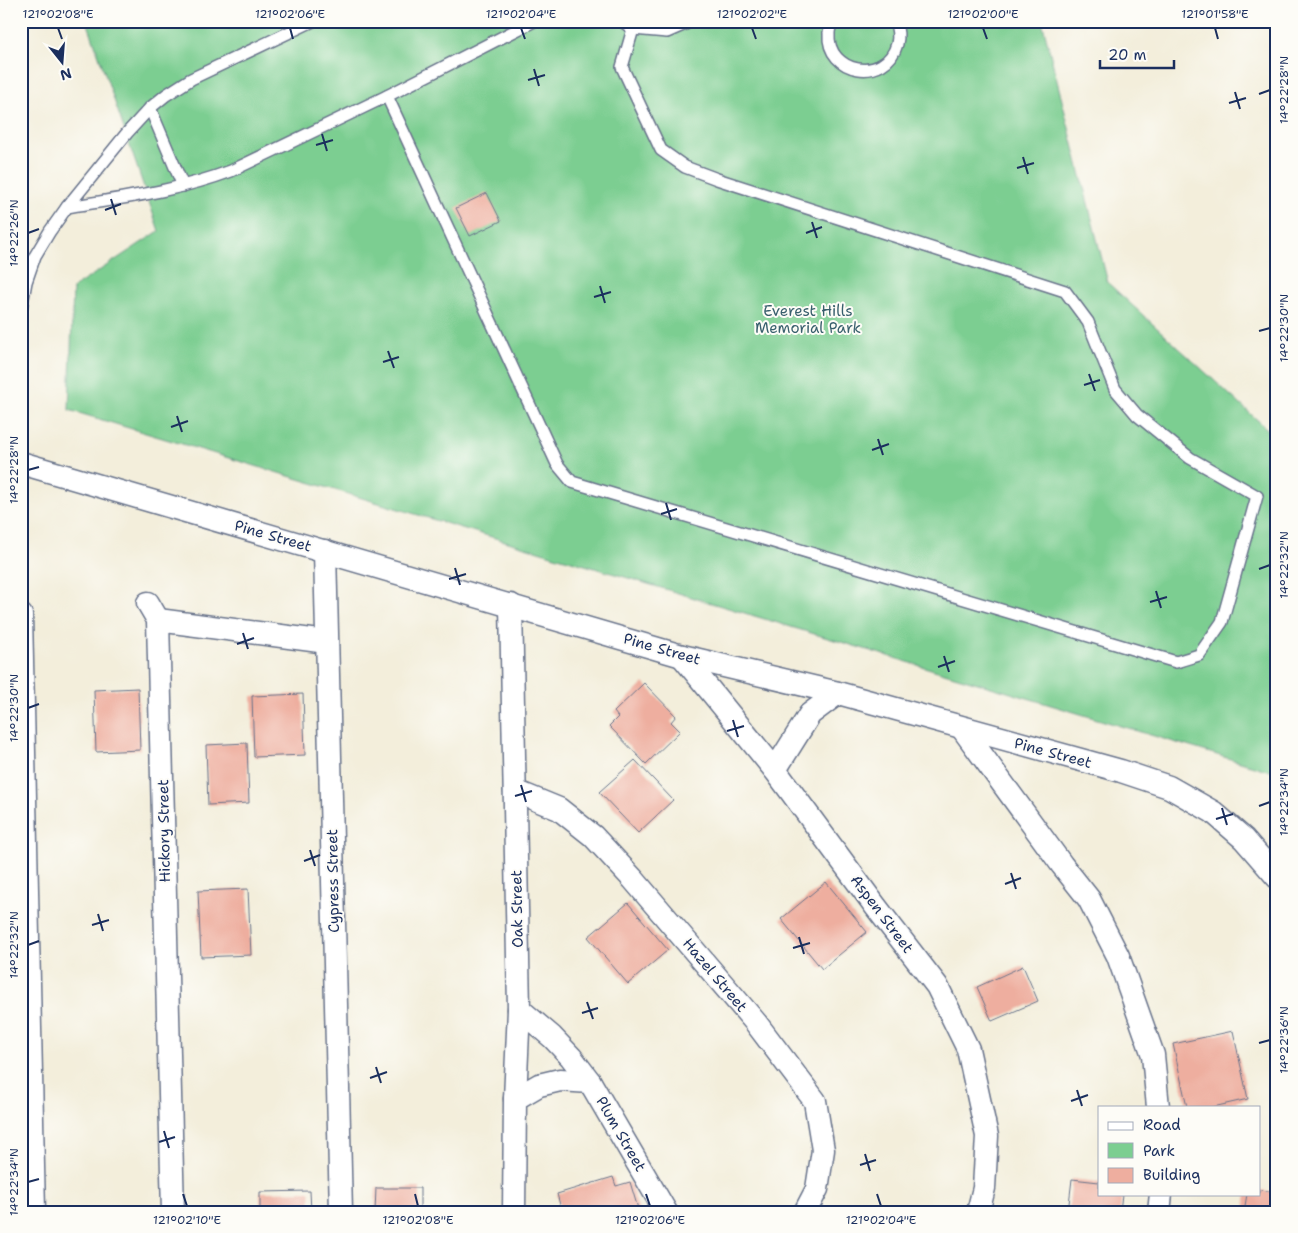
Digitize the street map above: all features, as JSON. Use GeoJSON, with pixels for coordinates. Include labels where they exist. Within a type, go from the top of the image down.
{"type":"FeatureCollection","features":[{"type":"Feature","properties":{"kind":"street","name":"Pine Street"},"geometry":{"type":"LineString","coordinates":[[21,463],[682,656],[838,693],[1169,787],[1213,812],[1244,839],[1277,877]]}},
{"type":"Feature","properties":{"kind":"street","name":"Cypress Street"},"geometry":{"type":"LineString","coordinates":[[326,551],[341,1212]]}},
{"type":"Feature","properties":{"kind":"street","name":"Oak Street"},"geometry":{"type":"LineString","coordinates":[[511,605],[519,1009],[515,1099],[514,1212]]}},
{"type":"Feature","properties":{"kind":"street","name":"Hickory Street"},"geometry":{"type":"LineString","coordinates":[[174,1212],[153,611],[327,642]]}},
{"type":"Feature","properties":{"kind":"street"},"geometry":{"type":"LineString","coordinates":[[21,614],[27,1156],[34,1212]]}},
{"type":"Feature","properties":{"kind":"street","name":"Aspen Street"},"geometry":{"type":"LineString","coordinates":[[682,656],[775,770],[937,986],[968,1049],[987,1136],[984,1188],[978,1212]]}},
{"type":"Feature","properties":{"kind":"street"},"geometry":{"type":"LineString","coordinates":[[775,770],[810,714],[838,693]]}},
{"type":"Feature","properties":{"kind":"street"},"geometry":{"type":"LineString","coordinates":[[962,728],[1089,899],[1118,956],[1152,1055],[1158,1106]]}},
{"type":"Feature","properties":{"kind":"street","name":"Hazel Street"},"geometry":{"type":"LineString","coordinates":[[515,791],[559,809],[592,836],[633,879],[749,1015],[815,1101],[823,1150],[817,1189],[805,1212]]}},
{"type":"Feature","properties":{"kind":"street","name":"Plum Street"},"geometry":{"type":"LineString","coordinates":[[519,1009],[552,1037],[571,1057],[590,1082],[666,1212]]}},
{"type":"Feature","properties":{"kind":"street","name":"Plum Street"},"geometry":{"type":"LineString","coordinates":[[515,1099],[539,1085],[560,1080],[590,1082]]}},
{"type":"Feature","properties":{"kind":"street"},"geometry":{"type":"LineString","coordinates":[[1159,1212],[1161,1196]]}},
{"type":"Feature","properties":{"kind":"lane"},"geometry":{"type":"LineString","coordinates":[[21,309],[26,282],[35,256],[67,207],[127,133],[150,108],[191,78],[313,21]]}},
{"type":"Feature","properties":{"kind":"lane"},"geometry":{"type":"LineString","coordinates":[[67,207],[150,194],[231,172],[387,96],[534,21]]}},
{"type":"Feature","properties":{"kind":"lane"},"geometry":{"type":"LineString","coordinates":[[622,21],[633,29],[667,32],[692,21]]}},
{"type":"Feature","properties":{"kind":"lane"},"geometry":{"type":"LineString","coordinates":[[832,21],[829,32],[830,45],[835,56],[844,64],[855,69],[867,70],[878,67],[888,60],[895,50],[898,38],[895,21]]}},
{"type":"Feature","properties":{"kind":"lane"},"geometry":{"type":"LineString","coordinates":[[387,96],[557,464],[572,482],[1176,662],[1199,655],[1222,622],[1257,496],[1190,458],[1137,415],[1115,389],[1088,322],[1065,290],[717,179],[685,167],[661,150],[622,67],[633,29]]}},
{"type":"Feature","properties":{"kind":"lane"},"geometry":{"type":"LineString","coordinates":[[150,108],[183,186]]}},
{"type":"Feature","properties":{"kind":"green space","name":"Everest Hills Memorial Park"},"geometry":{"type":"Polygon","coordinates":[[[87,21],[1042,21],[1108,283],[1277,438],[1277,773],[69,410],[73,288],[159,231],[87,21]]]}},
{"type":"Feature","properties":{"kind":"building"},"geometry":{"type":"Polygon","coordinates":[[[487,193],[501,221],[470,236],[456,208],[487,193]]]}},
{"type":"Feature","properties":{"kind":"building"},"geometry":{"type":"Polygon","coordinates":[[[644,683],[676,716],[671,722],[680,731],[646,764],[609,726],[618,717],[614,712],[644,683]]]}},
{"type":"Feature","properties":{"kind":"building"},"geometry":{"type":"Polygon","coordinates":[[[138,688],[140,750],[96,752],[94,690],[138,688]]]}},
{"type":"Feature","properties":{"kind":"building"},"geometry":{"type":"Polygon","coordinates":[[[303,694],[305,755],[254,757],[252,696],[303,694]]]}},
{"type":"Feature","properties":{"kind":"building"},"geometry":{"type":"Polygon","coordinates":[[[247,743],[249,803],[208,805],[206,745],[247,743]]]}},
{"type":"Feature","properties":{"kind":"building"},"geometry":{"type":"Polygon","coordinates":[[[635,760],[673,800],[638,833],[599,792],[635,760]]]}},
{"type":"Feature","properties":{"kind":"building"},"geometry":{"type":"Polygon","coordinates":[[[826,882],[867,932],[822,969],[781,919],[826,882]]]}},
{"type":"Feature","properties":{"kind":"building"},"geometry":{"type":"Polygon","coordinates":[[[248,889],[251,955],[201,957],[198,891],[248,889]]]}},
{"type":"Feature","properties":{"kind":"building"},"geometry":{"type":"Polygon","coordinates":[[[628,903],[668,950],[628,984],[588,937],[628,903]]]}},
{"type":"Feature","properties":{"kind":"building"},"geometry":{"type":"Polygon","coordinates":[[[1023,966],[1038,1001],[992,1021],[977,987],[1023,966]]]}},
{"type":"Feature","properties":{"kind":"building"},"geometry":{"type":"Polygon","coordinates":[[[1233,1031],[1248,1099],[1217,1106],[1187,1106],[1173,1044],[1233,1031]]]}},
{"type":"Feature","properties":{"kind":"building"},"geometry":{"type":"Polygon","coordinates":[[[613,1177],[616,1186],[630,1182],[639,1212],[562,1212],[557,1194],[613,1177]]]}},
{"type":"Feature","properties":{"kind":"building"},"geometry":{"type":"Polygon","coordinates":[[[1072,1179],[1098,1182],[1098,1196],[1122,1196],[1120,1212],[1068,1212],[1072,1179]]]}},
{"type":"Feature","properties":{"kind":"building"},"geometry":{"type":"Polygon","coordinates":[[[376,1188],[420,1188],[420,1212],[375,1212],[376,1188]]]}},
{"type":"Feature","properties":{"kind":"building"},"geometry":{"type":"Polygon","coordinates":[[[1260,1190],[1277,1192],[1277,1212],[1244,1212],[1247,1196],[1260,1196],[1260,1190]]]}},
{"type":"Feature","properties":{"kind":"building"},"geometry":{"type":"Polygon","coordinates":[[[310,1191],[311,1212],[260,1212],[260,1192],[310,1191]]]}}]}
